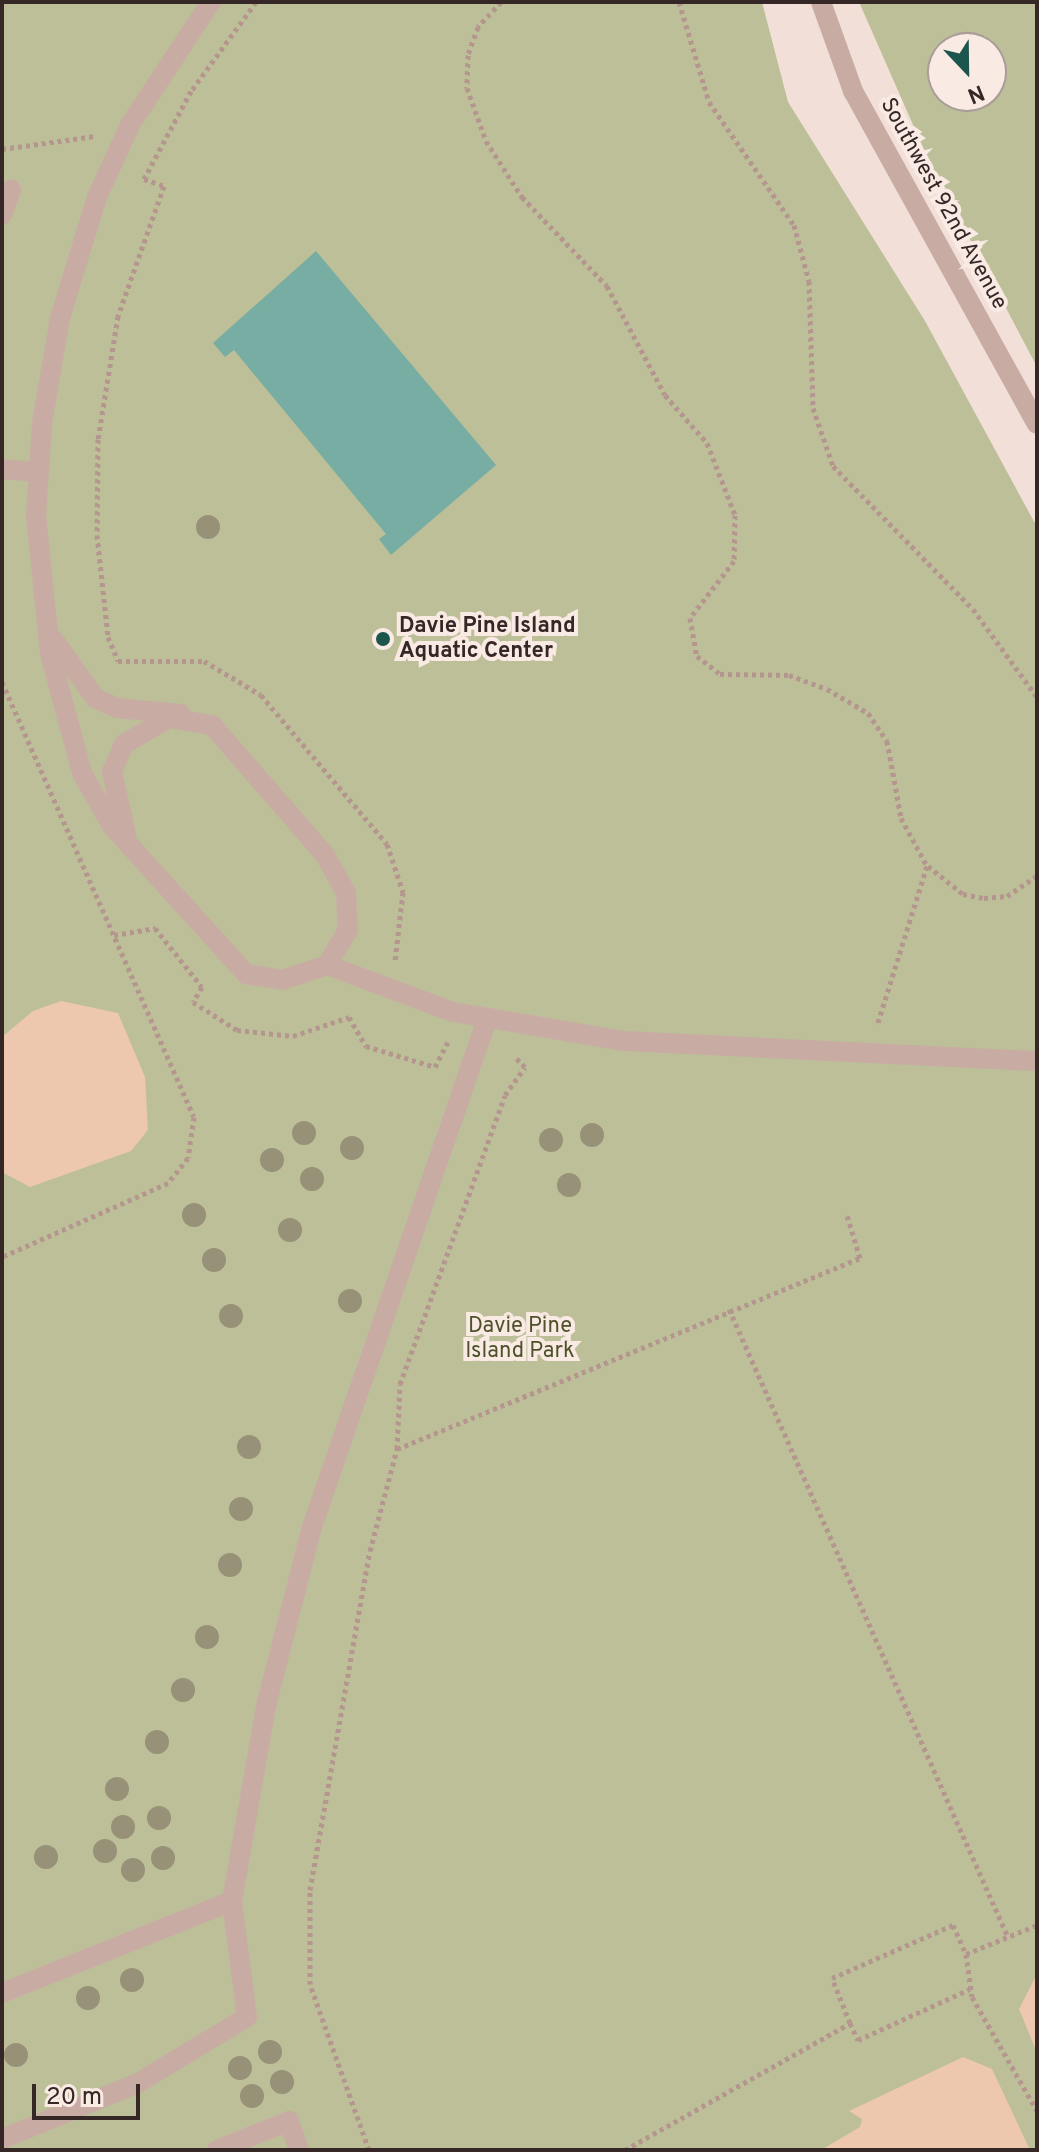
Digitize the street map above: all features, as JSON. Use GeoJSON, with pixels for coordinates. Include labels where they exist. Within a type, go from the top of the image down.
{"type":"FeatureCollection","features":[{"type":"Feature","properties":{"kind":"street"},"geometry":{"type":"LineString","coordinates":[[44,617],[72,673],[95,698],[184,715],[226,739],[337,874],[346,893],[348,930],[327,965],[282,980],[232,966],[104,815],[82,773],[44,617],[37,472],[68,287],[130,125],[211,2]]}},
{"type":"Feature","properties":{"kind":"street","name":"Southwest 92nd Avenue"},"geometry":{"type":"LineString","coordinates":[[821,2],[853,91],[1037,424]]}},
{"type":"Feature","properties":{"kind":"street"},"geometry":{"type":"LineString","coordinates":[[2,215],[11,190]]}},
{"type":"Feature","properties":{"kind":"street"},"geometry":{"type":"LineString","coordinates":[[2,469],[37,472]]}},
{"type":"Feature","properties":{"kind":"street"},"geometry":{"type":"LineString","coordinates":[[134,848],[113,791],[115,758],[136,733],[184,715]]}},
{"type":"Feature","properties":{"kind":"street"},"geometry":{"type":"LineString","coordinates":[[327,965],[417,1002],[487,1019],[625,1041],[1037,1061]]}},
{"type":"Feature","properties":{"kind":"street"},"geometry":{"type":"LineString","coordinates":[[2,2139],[138,2083],[247,2017],[232,1901],[266,1706],[312,1527],[487,1019]]}},
{"type":"Feature","properties":{"kind":"street"},"geometry":{"type":"LineString","coordinates":[[2,1993],[232,1901]]}},
{"type":"Feature","properties":{"kind":"street"},"geometry":{"type":"LineString","coordinates":[[217,2150],[289,2121],[299,2150]]}},
{"type":"Feature","properties":{"kind":"path"},"geometry":{"type":"LineString","coordinates":[[256,2],[191,91],[144,179],[164,186],[118,316],[98,439],[97,535],[108,637],[118,661],[183,657],[244,680],[375,826],[403,892],[402,940],[390,969]]}},
{"type":"Feature","properties":{"kind":"path"},"geometry":{"type":"LineString","coordinates":[[501,2],[478,27],[468,55],[467,88],[486,141],[522,197],[607,286],[665,395],[707,443],[735,515],[730,568],[690,618],[697,656],[720,674],[789,675],[868,713],[887,741],[909,842],[927,866],[963,894],[984,898],[1007,896],[1037,876]]}},
{"type":"Feature","properties":{"kind":"path"},"geometry":{"type":"LineString","coordinates":[[679,2],[709,102],[794,225],[809,281],[813,408],[833,466],[973,609],[1037,697]]}},
{"type":"Feature","properties":{"kind":"path"},"geometry":{"type":"LineString","coordinates":[[2,149],[71,144],[130,125]]}},
{"type":"Feature","properties":{"kind":"path"},"geometry":{"type":"LineString","coordinates":[[2,682],[194,1117],[188,1158],[168,1183],[2,1257]]}},
{"type":"Feature","properties":{"kind":"path"},"geometry":{"type":"LineString","coordinates":[[869,1054],[927,866]]}},
{"type":"Feature","properties":{"kind":"path"},"geometry":{"type":"LineString","coordinates":[[114,935],[155,928],[202,987],[193,1002],[237,1030],[293,1036],[349,1017],[366,1046],[435,1067],[443,1042],[453,1042]]}},
{"type":"Feature","properties":{"kind":"path"},"geometry":{"type":"LineString","coordinates":[[369,2150],[310,1984],[310,1890],[370,1551],[397,1449],[400,1384],[505,1095],[525,1067],[515,1057]]}},
{"type":"Feature","properties":{"kind":"path"},"geometry":{"type":"LineString","coordinates":[[397,1449],[729,1309],[860,1258],[846,1212]]}},
{"type":"Feature","properties":{"kind":"path"},"geometry":{"type":"LineString","coordinates":[[729,1309],[1008,1937]]}},
{"type":"Feature","properties":{"kind":"path"},"geometry":{"type":"LineString","coordinates":[[970,1989],[858,2040],[832,1978],[953,1925],[966,1954],[970,1989],[1037,2111]]}},
{"type":"Feature","properties":{"kind":"path"},"geometry":{"type":"LineString","coordinates":[[966,1954],[1037,1925]]}},
{"type":"Feature","properties":{"kind":"path"},"geometry":{"type":"LineString","coordinates":[[625,2150],[850,2023]]}},
{"type":"Feature","properties":{"kind":"green space","name":"Davie Pine Island Park"},"geometry":{"type":"Polygon","coordinates":[[[2,2],[762,2],[788,102],[925,321],[1037,527],[1037,2150],[2,2150],[2,2]]]}},
{"type":"Feature","properties":{"kind":"green space"},"geometry":{"type":"Polygon","coordinates":[[[859,2],[1037,2],[1037,367],[929,161],[859,2]]]}},
{"type":"Feature","properties":{"kind":"sand"},"geometry":{"type":"Polygon","coordinates":[[[61,1001],[118,1013],[145,1077],[148,1130],[131,1151],[30,1187],[2,1172],[2,1037],[33,1011],[61,1001]]]}},
{"type":"Feature","properties":{"kind":"sand"},"geometry":{"type":"Polygon","coordinates":[[[1037,1974],[1037,2053],[1019,2009],[1037,1974]]]}},
{"type":"Feature","properties":{"kind":"sand"},"geometry":{"type":"Polygon","coordinates":[[[963,2057],[992,2069],[1030,2150],[821,2150],[860,2127],[862,2119],[849,2111],[963,2057]]]}},
{"type":"Feature","properties":{"kind":"water"},"geometry":{"type":"Polygon","coordinates":[[[316,251],[496,465],[391,555],[379,539],[386,534],[234,350],[225,357],[213,343],[316,251]]]}},
{"type":"Feature","properties":{"kind":"place","name":"Davie Pine Island Aquatic Center"},"geometry":{"type":"Point","coordinates":[383,639]}}]}
